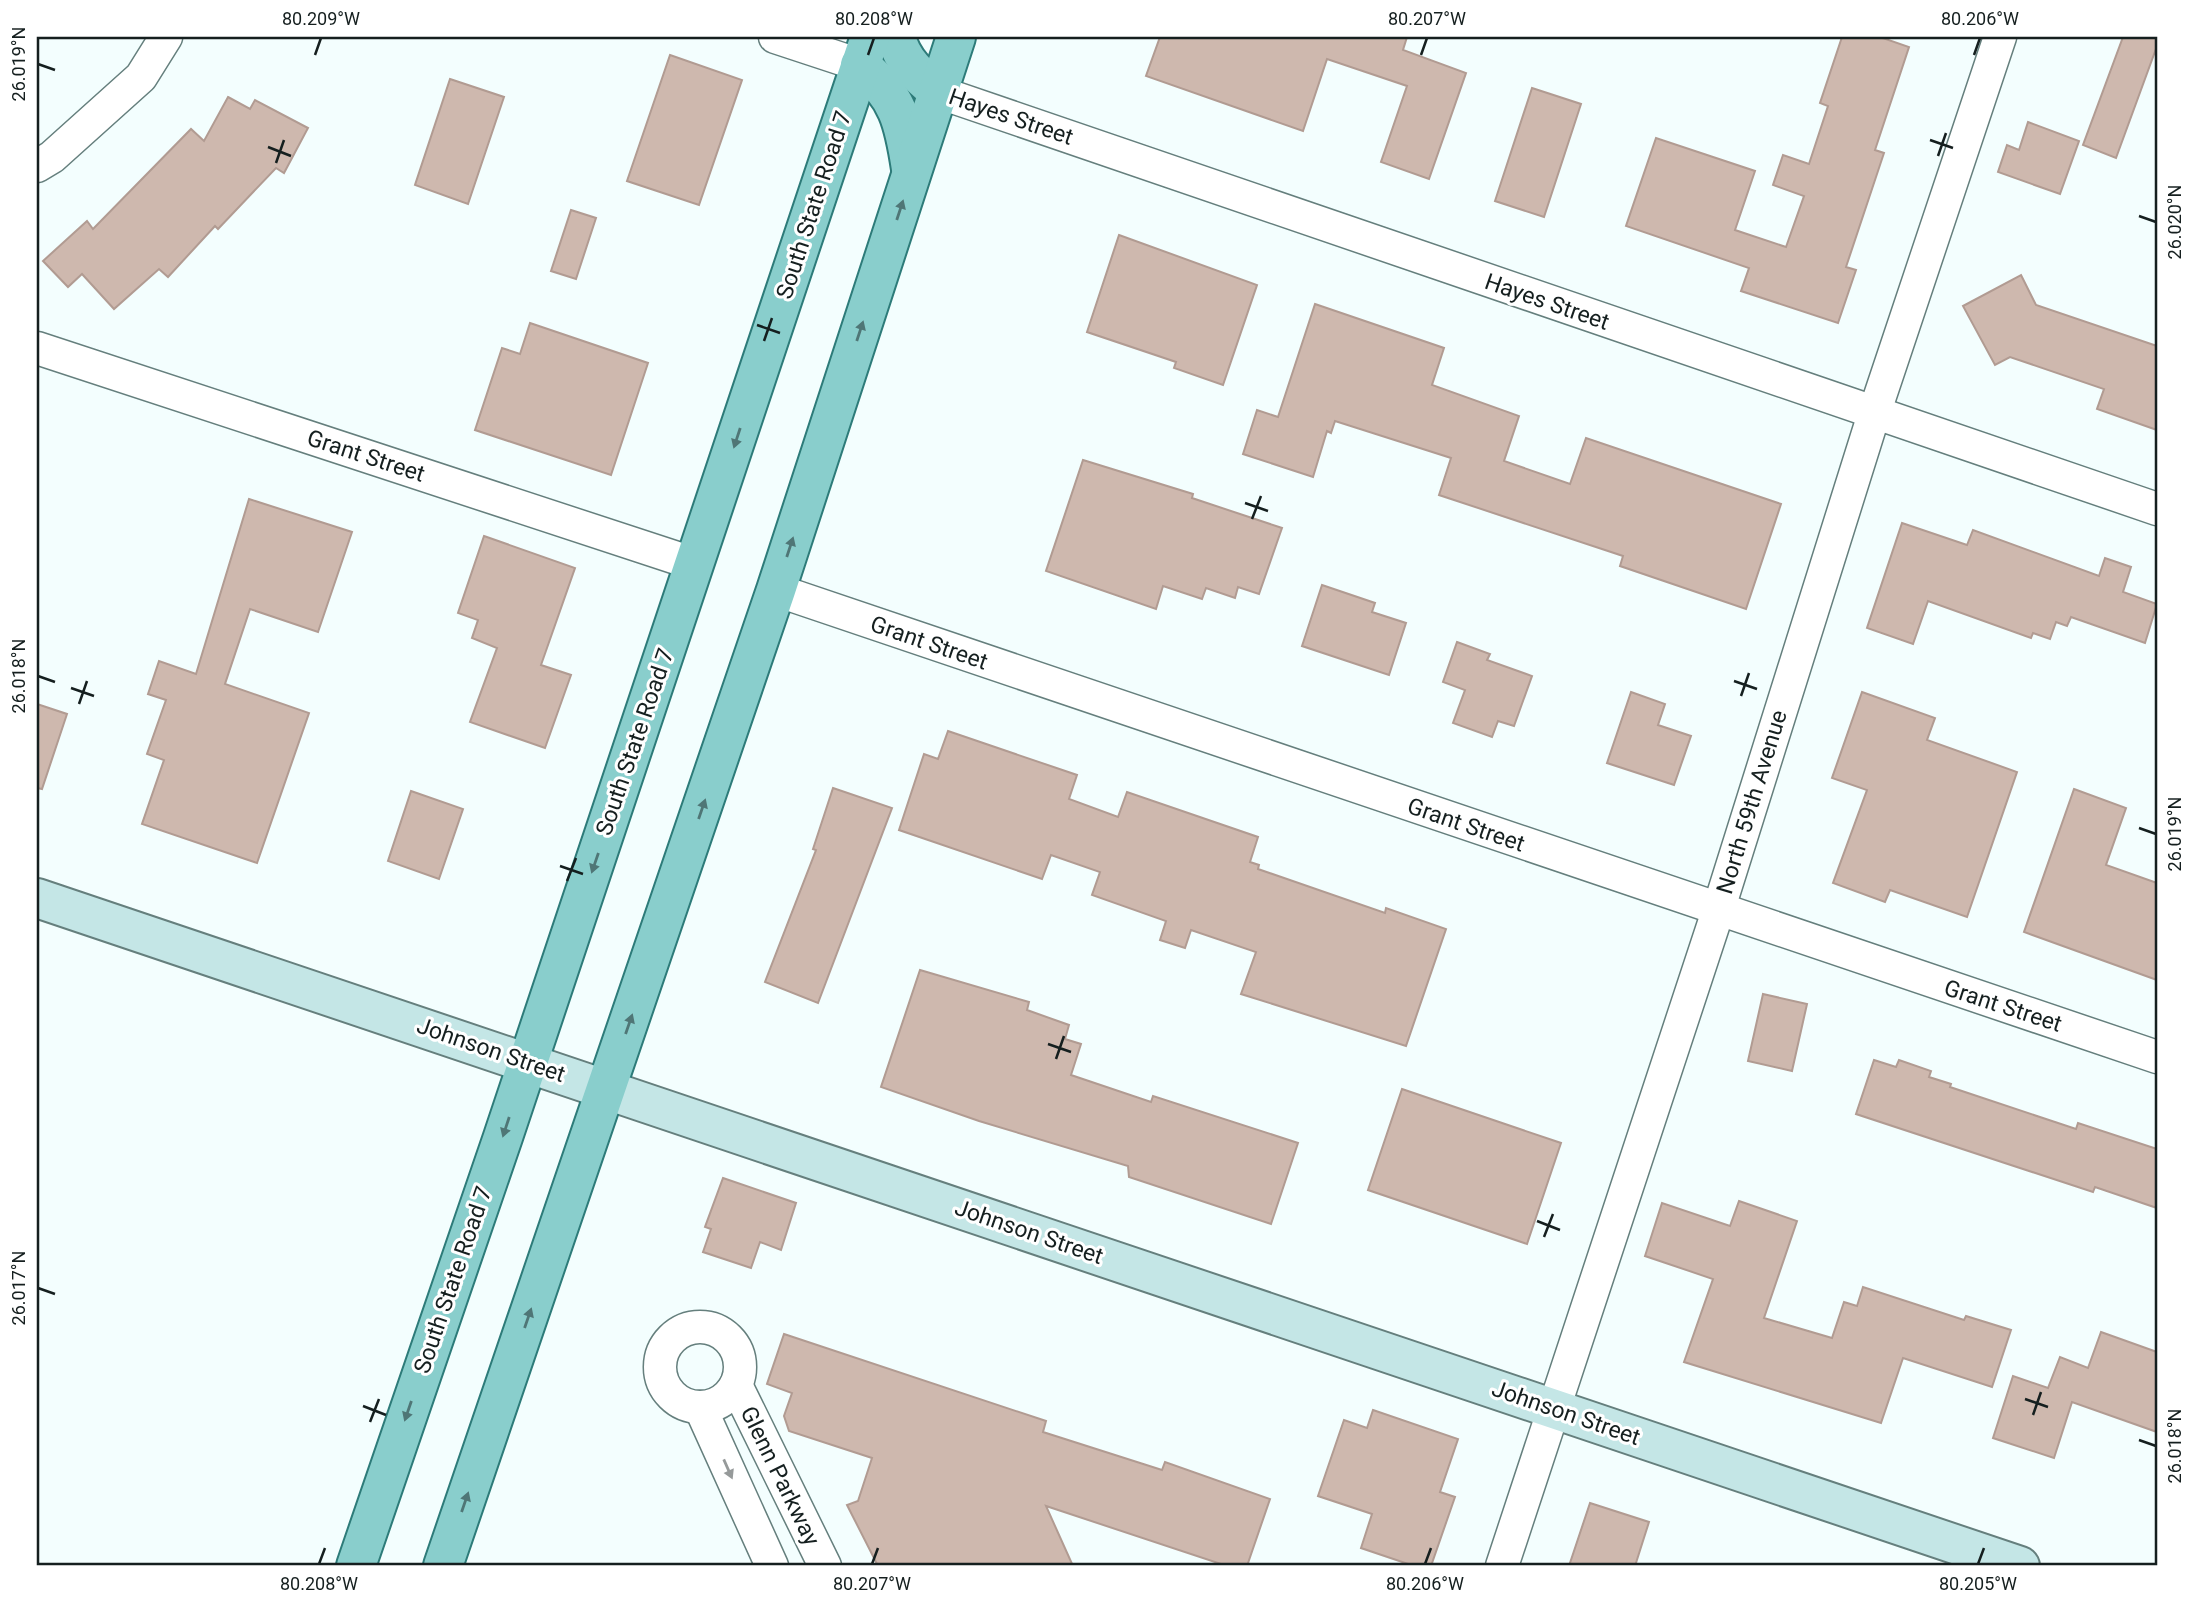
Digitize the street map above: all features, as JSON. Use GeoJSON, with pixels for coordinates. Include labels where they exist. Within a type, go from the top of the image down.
{"type":"FeatureCollection","features":[{"type":"Feature","properties":{"kind":"main road"},"geometry":{"type":"LineString","coordinates":[[896,37],[899,50],[917,74],[938,92]]}},
{"type":"Feature","properties":{"kind":"main road"},"geometry":{"type":"LineString","coordinates":[[443,1566],[775,590],[956,37]]}},
{"type":"Feature","properties":{"kind":"main road"},"geometry":{"type":"LineString","coordinates":[[865,51],[897,107],[906,135],[912,175]]}},
{"type":"Feature","properties":{"kind":"main road","name":"South State Road 7"},"geometry":{"type":"LineString","coordinates":[[356,1566],[695,564],[865,51]]}},
{"type":"Feature","properties":{"kind":"street"},"geometry":{"type":"LineString","coordinates":[[37,166],[52,157],[141,76],[166,37]]}},
{"type":"Feature","properties":{"kind":"street"},"geometry":{"type":"LineString","coordinates":[[775,37],[865,51]]}},
{"type":"Feature","properties":{"kind":"street","name":"North 59th Avenue"},"geometry":{"type":"LineString","coordinates":[[1502,1566],[1718,911],[1874,414],[2000,37]]}},
{"type":"Feature","properties":{"kind":"street","name":"Hayes Street"},"geometry":{"type":"LineString","coordinates":[[938,92],[2157,509]]}},
{"type":"Feature","properties":{"kind":"street","name":"Grant Street"},"geometry":{"type":"LineString","coordinates":[[37,348],[695,564]]}},
{"type":"Feature","properties":{"kind":"street","name":"Grant Street"},"geometry":{"type":"LineString","coordinates":[[775,590],[1718,911],[2157,1057]]}},
{"type":"Feature","properties":{"kind":"street","name":"Johnson Street"},"geometry":{"type":"LineString","coordinates":[[37,898],[2020,1566]]}},
{"type":"Feature","properties":{"kind":"street","name":"Glenn Parkway"},"geometry":{"type":"LineString","coordinates":[[703,1327],[727,1337],[740,1359],[736,1385],[722,1401],[700,1407],[677,1399],[662,1379],[663,1354],[668,1342],[678,1333],[703,1327]]}},
{"type":"Feature","properties":{"kind":"street","name":"Glenn Parkway"},"geometry":{"type":"LineString","coordinates":[[736,1385],[825,1566]]}},
{"type":"Feature","properties":{"kind":"street","name":"Glenn Parkway"},"geometry":{"type":"LineString","coordinates":[[700,1407],[772,1566]]}},
{"type":"Feature","properties":{"kind":"building"},"geometry":{"type":"Polygon","coordinates":[[[1160,37],[1407,37],[1403,50],[1466,73],[1429,179],[1381,162],[1407,86],[1327,59],[1303,131],[1146,76],[1160,37]]]}},
{"type":"Feature","properties":{"kind":"building"},"geometry":{"type":"Polygon","coordinates":[[[1842,37],[1880,37],[1909,47],[1875,150],[1884,153],[1846,267],[1856,270],[1838,323],[1741,291],[1749,268],[1626,226],[1656,138],[1755,171],[1735,230],[1786,247],[1804,196],[1773,185],[1783,155],[1809,164],[1828,106],[1820,103],[1842,37]]]}},
{"type":"Feature","properties":{"kind":"building"},"geometry":{"type":"Polygon","coordinates":[[[2123,37],[2157,37],[2157,46],[2116,158],[2083,145],[2123,37]]]}},
{"type":"Feature","properties":{"kind":"building"},"geometry":{"type":"Polygon","coordinates":[[[670,55],[742,80],[699,205],[627,181],[670,55]]]}},
{"type":"Feature","properties":{"kind":"building"},"geometry":{"type":"Polygon","coordinates":[[[450,79],[504,97],[468,204],[415,185],[450,79]]]}},
{"type":"Feature","properties":{"kind":"building"},"geometry":{"type":"Polygon","coordinates":[[[1532,88],[1581,104],[1544,217],[1495,201],[1532,88]]]}},
{"type":"Feature","properties":{"kind":"building"},"geometry":{"type":"Polygon","coordinates":[[[228,97],[250,109],[255,100],[308,128],[284,173],[276,168],[218,229],[215,226],[168,277],[159,269],[114,309],[82,274],[68,287],[43,261],[87,221],[93,229],[191,129],[204,141],[228,97]]]}},
{"type":"Feature","properties":{"kind":"building"},"geometry":{"type":"Polygon","coordinates":[[[2028,122],[2079,141],[2060,194],[1998,172],[2007,145],[2019,150],[2028,122]]]}},
{"type":"Feature","properties":{"kind":"building"},"geometry":{"type":"Polygon","coordinates":[[[571,210],[596,218],[576,279],[551,271],[571,210]]]}},
{"type":"Feature","properties":{"kind":"building"},"geometry":{"type":"Polygon","coordinates":[[[1119,235],[1257,285],[1223,385],[1174,368],[1176,362],[1087,332],[1119,235]]]}},
{"type":"Feature","properties":{"kind":"building"},"geometry":{"type":"Polygon","coordinates":[[[2021,275],[2036,305],[2157,346],[2157,430],[2097,409],[2104,389],[2010,357],[1995,365],[1963,306],[2021,275]]]}},
{"type":"Feature","properties":{"kind":"building"},"geometry":{"type":"Polygon","coordinates":[[[1315,304],[1444,348],[1432,385],[1519,416],[1504,461],[1570,484],[1586,438],[1781,504],[1746,609],[1620,566],[1623,556],[1439,495],[1451,458],[1335,421],[1331,433],[1327,431],[1313,477],[1243,454],[1257,410],[1278,417],[1315,304]]]}},
{"type":"Feature","properties":{"kind":"building"},"geometry":{"type":"Polygon","coordinates":[[[530,323],[648,363],[611,475],[475,430],[502,348],[520,354],[530,323]]]}},
{"type":"Feature","properties":{"kind":"building"},"geometry":{"type":"Polygon","coordinates":[[[1083,460],[1193,494],[1192,498],[1282,528],[1259,594],[1238,587],[1235,598],[1206,588],[1202,599],[1163,586],[1156,609],[1046,571],[1083,460]]]}},
{"type":"Feature","properties":{"kind":"building"},"geometry":{"type":"Polygon","coordinates":[[[249,499],[352,532],[318,632],[250,609],[225,684],[309,713],[257,863],[142,824],[164,760],[147,754],[166,700],[148,694],[159,661],[196,674],[249,499]]]}},
{"type":"Feature","properties":{"kind":"building"},"geometry":{"type":"Polygon","coordinates":[[[1902,523],[1967,545],[1973,530],[2099,576],[2105,558],[2131,567],[2123,592],[2157,604],[2145,643],[2071,617],[2067,626],[2056,622],[2050,639],[2033,633],[2031,638],[1928,601],[1913,644],[1867,628],[1902,523]]]}},
{"type":"Feature","properties":{"kind":"building"},"geometry":{"type":"Polygon","coordinates":[[[484,536],[575,568],[541,665],[571,675],[545,748],[470,722],[497,648],[472,638],[478,620],[458,613],[484,536]]]}},
{"type":"Feature","properties":{"kind":"building"},"geometry":{"type":"Polygon","coordinates":[[[1322,585],[1375,603],[1372,612],[1406,623],[1389,675],[1302,646],[1322,585]]]}},
{"type":"Feature","properties":{"kind":"building"},"geometry":{"type":"Polygon","coordinates":[[[1457,642],[1490,654],[1487,660],[1532,676],[1514,726],[1498,721],[1492,737],[1453,723],[1465,690],[1443,682],[1457,642]]]}},
{"type":"Feature","properties":{"kind":"building"},"geometry":{"type":"Polygon","coordinates":[[[1631,692],[1665,704],[1658,725],[1691,736],[1674,785],[1607,763],[1631,692]]]}},
{"type":"Feature","properties":{"kind":"building"},"geometry":{"type":"Polygon","coordinates":[[[1862,692],[1935,718],[1927,740],[2017,772],[1967,917],[1890,890],[1885,902],[1833,883],[1867,790],[1832,778],[1862,692]]]}},
{"type":"Feature","properties":{"kind":"building"},"geometry":{"type":"Polygon","coordinates":[[[37,704],[67,714],[42,789],[37,788],[37,704]]]}},
{"type":"Feature","properties":{"kind":"building"},"geometry":{"type":"Polygon","coordinates":[[[948,731],[1077,775],[1069,799],[1118,817],[1127,792],[1258,837],[1250,862],[1259,865],[1258,869],[1385,913],[1386,908],[1446,929],[1406,1046],[1241,994],[1256,952],[1191,930],[1185,948],[1160,940],[1166,921],[1092,895],[1100,872],[1051,855],[1042,879],[899,830],[924,754],[938,759],[948,731]]]}},
{"type":"Feature","properties":{"kind":"building"},"geometry":{"type":"Polygon","coordinates":[[[833,788],[892,808],[818,1003],[765,982],[816,850],[813,849],[833,788]]]}},
{"type":"Feature","properties":{"kind":"building"},"geometry":{"type":"Polygon","coordinates":[[[2074,789],[2126,808],[2106,865],[2157,883],[2157,980],[2024,932],[2074,789]]]}},
{"type":"Feature","properties":{"kind":"building"},"geometry":{"type":"Polygon","coordinates":[[[411,791],[463,809],[439,879],[388,861],[411,791]]]}},
{"type":"Feature","properties":{"kind":"building"},"geometry":{"type":"Polygon","coordinates":[[[920,970],[1029,1002],[1027,1010],[1069,1025],[1065,1039],[1081,1044],[1071,1075],[1151,1102],[1153,1096],[1298,1143],[1271,1224],[1129,1177],[1128,1166],[979,1121],[881,1087],[920,970]]]}},
{"type":"Feature","properties":{"kind":"building"},"geometry":{"type":"Polygon","coordinates":[[[1763,994],[1807,1004],[1792,1071],[1748,1061],[1763,994]]]}},
{"type":"Feature","properties":{"kind":"building"},"geometry":{"type":"Polygon","coordinates":[[[1874,1060],[1896,1067],[1899,1060],[1931,1071],[1929,1077],[1951,1084],[1950,1087],[2076,1129],[2078,1123],[2157,1149],[2157,1208],[2095,1187],[2093,1192],[1856,1114],[1874,1060]]]}},
{"type":"Feature","properties":{"kind":"building"},"geometry":{"type":"Polygon","coordinates":[[[1402,1089],[1561,1143],[1527,1244],[1368,1190],[1402,1089]]]}},
{"type":"Feature","properties":{"kind":"building"},"geometry":{"type":"Polygon","coordinates":[[[723,1178],[796,1203],[781,1250],[760,1242],[751,1268],[703,1252],[711,1229],[705,1227],[723,1178]]]}},
{"type":"Feature","properties":{"kind":"building"},"geometry":{"type":"Polygon","coordinates":[[[1739,1201],[1797,1221],[1764,1318],[1832,1338],[1844,1302],[1857,1306],[1863,1287],[1964,1320],[1966,1316],[2011,1330],[1992,1387],[1903,1358],[1881,1423],[1684,1362],[1713,1279],[1645,1256],[1662,1203],[1730,1226],[1739,1201]]]}},
{"type":"Feature","properties":{"kind":"building"},"geometry":{"type":"Polygon","coordinates":[[[2101,1332],[2157,1352],[2157,1432],[2072,1402],[2054,1458],[1993,1438],[2013,1376],[2048,1388],[2060,1357],[2088,1368],[2101,1332]]]}},
{"type":"Feature","properties":{"kind":"building"},"geometry":{"type":"Polygon","coordinates":[[[784,1334],[1046,1421],[1043,1432],[1162,1470],[1165,1462],[1270,1499],[1247,1566],[1227,1566],[1046,1506],[1073,1566],[878,1566],[847,1505],[858,1501],[872,1458],[789,1431],[784,1416],[792,1393],[767,1384],[784,1334]]]}},
{"type":"Feature","properties":{"kind":"building"},"geometry":{"type":"Polygon","coordinates":[[[1373,1410],[1458,1439],[1440,1492],[1455,1497],[1431,1566],[1414,1566],[1361,1548],[1372,1514],[1318,1496],[1344,1420],[1367,1428],[1373,1410]]]}},
{"type":"Feature","properties":{"kind":"building"},"geometry":{"type":"Polygon","coordinates":[[[1590,1503],[1649,1522],[1635,1566],[1569,1566],[1590,1503]]]}}]}
